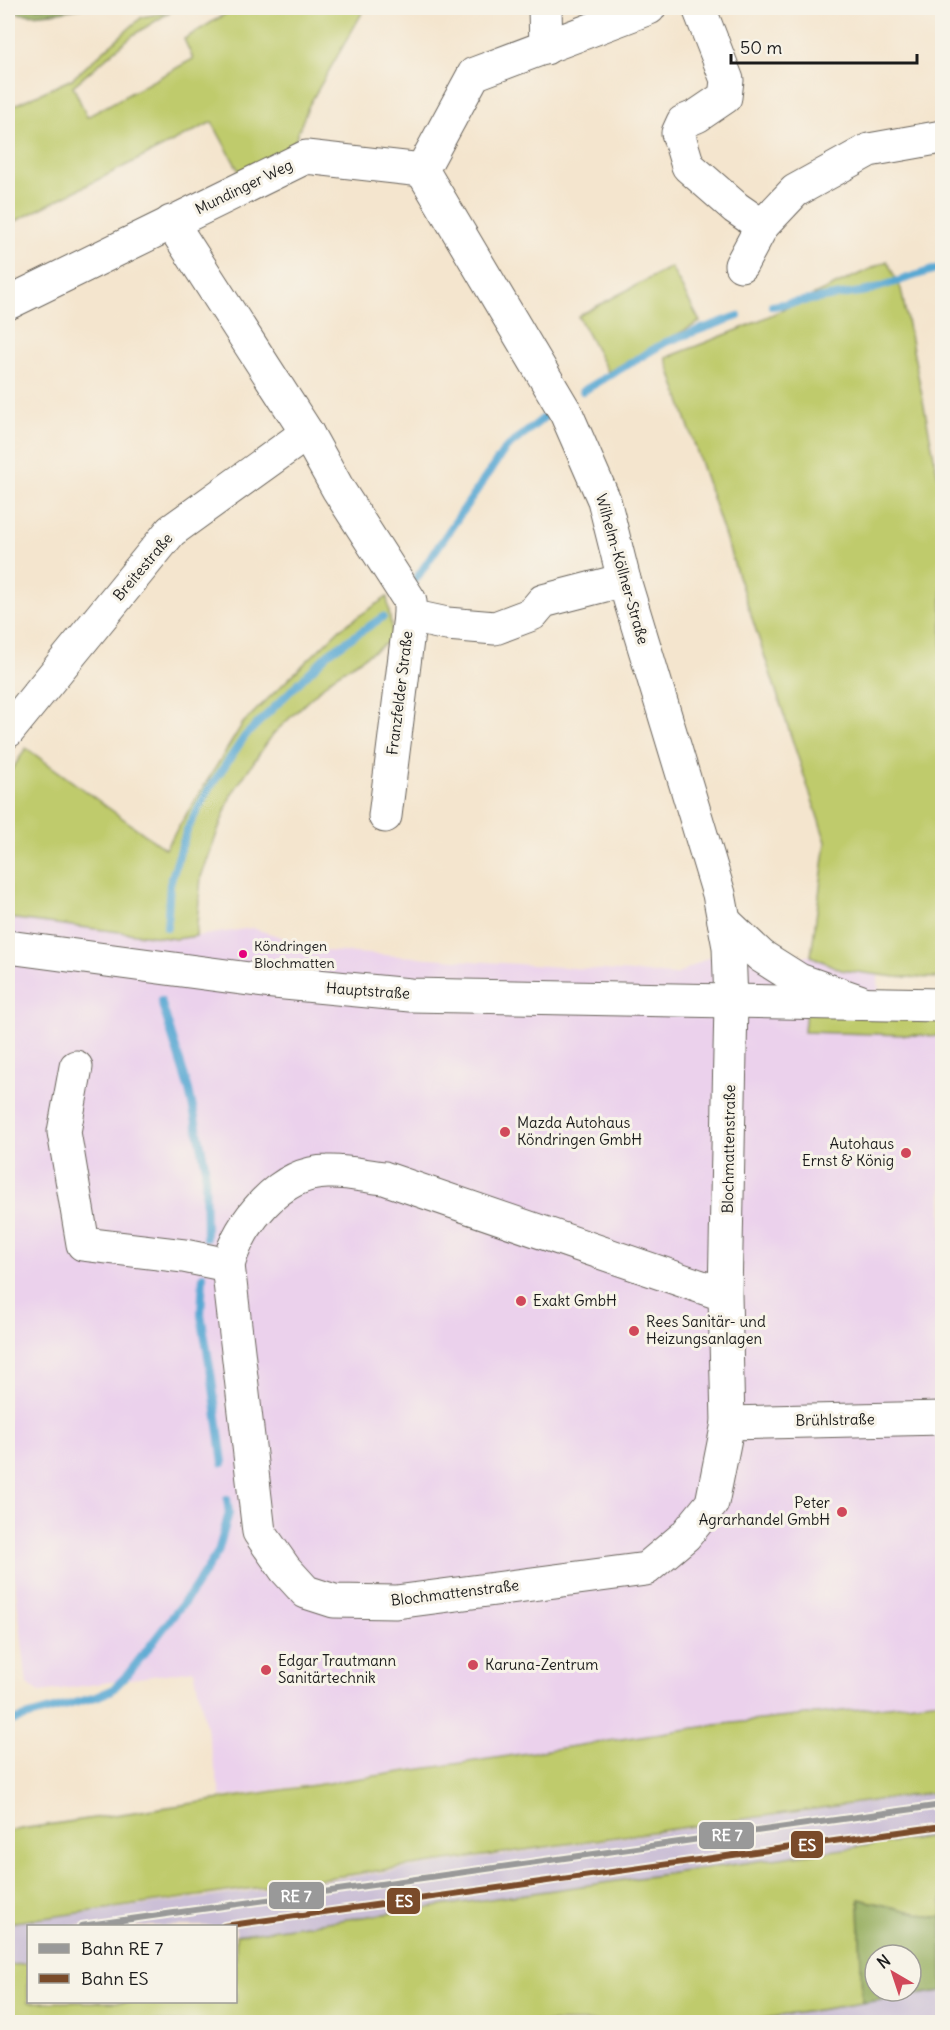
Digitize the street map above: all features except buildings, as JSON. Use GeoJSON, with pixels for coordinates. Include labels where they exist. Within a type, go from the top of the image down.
{"type":"FeatureCollection","features":[{"type":"Feature","properties":{"kind":"street"},"geometry":{"type":"LineString","coordinates":[[545,8],[546,48]]}},
{"type":"Feature","properties":{"kind":"street"},"geometry":{"type":"LineString","coordinates":[[422,170],[474,74],[649,8]]}},
{"type":"Feature","properties":{"kind":"street"},"geometry":{"type":"LineString","coordinates":[[699,8],[727,80],[725,97],[697,116],[683,122],[678,133],[688,166],[736,208],[762,226]]}},
{"type":"Feature","properties":{"kind":"street"},"geometry":{"type":"LineString","coordinates":[[741,265],[762,226],[795,191],[869,150],[942,137]]}},
{"type":"Feature","properties":{"kind":"street","name":"Mundinger Weg"},"geometry":{"type":"LineString","coordinates":[[8,303],[306,157],[422,170]]}},
{"type":"Feature","properties":{"kind":"street","name":"Wilhelm-Köllner-Straße"},"geometry":{"type":"LineString","coordinates":[[422,170],[566,413],[604,500],[624,580],[719,894],[729,947],[731,1003]]}},
{"type":"Feature","properties":{"kind":"street"},"geometry":{"type":"LineString","coordinates":[[171,222],[307,433],[338,489],[410,601],[410,616]]}},
{"type":"Feature","properties":{"kind":"street","name":"Breitestraße"},"geometry":{"type":"LineString","coordinates":[[8,731],[171,531],[307,433]]}},
{"type":"Feature","properties":{"kind":"street","name":"Franzfelder Straße"},"geometry":{"type":"LineString","coordinates":[[385,816],[410,616],[447,624],[495,627],[532,614],[543,601],[624,580]]}},
{"type":"Feature","properties":{"kind":"street"},"geometry":{"type":"LineString","coordinates":[[724,921],[761,956],[799,980],[869,1005]]}},
{"type":"Feature","properties":{"kind":"street","name":"Hauptstraße"},"geometry":{"type":"LineString","coordinates":[[8,947],[264,981],[410,995],[731,1003],[942,1005]]}},
{"type":"Feature","properties":{"kind":"street","name":"Blochmattenstraße"},"geometry":{"type":"LineString","coordinates":[[725,1294],[384,1178],[326,1171],[294,1181],[261,1203],[235,1241],[228,1265],[259,1532],[285,1569],[306,1592],[334,1601],[396,1602],[646,1569],[685,1536],[712,1503],[728,1423],[725,1294],[731,1003]]}},
{"type":"Feature","properties":{"kind":"street"},"geometry":{"type":"LineString","coordinates":[[76,1067],[64,1132],[82,1244],[184,1256],[228,1265]]}},
{"type":"Feature","properties":{"kind":"street","name":"Brühlstraße"},"geometry":{"type":"LineString","coordinates":[[728,1423],[942,1418]]}},
{"type":"Feature","properties":{"kind":"shaded area"},"geometry":{"type":"Polygon","coordinates":[[[8,918],[176,939],[252,928],[326,951],[676,975],[711,956],[811,956],[841,970],[878,975],[879,1010],[805,1032],[942,1036],[942,1700],[715,1725],[221,1797],[194,1670],[40,1692],[27,1684],[8,1521],[8,918]]]}},
{"type":"Feature","properties":{"kind":"shaded area"},"geometry":{"type":"Polygon","coordinates":[[[942,1792],[942,1835],[237,1935],[237,1925],[27,1925],[27,1963],[8,1966],[8,1923],[217,1896],[942,1792]]]}},
{"type":"Feature","properties":{"kind":"shaded area"},"geometry":{"type":"Polygon","coordinates":[[[942,1991],[942,2022],[742,2022],[863,2003],[923,2003],[923,1994],[942,1991]]]}},
{"type":"Feature","properties":{"kind":"green space"},"geometry":{"type":"Polygon","coordinates":[[[8,8],[82,8],[32,15],[14,12],[8,8]]]}},
{"type":"Feature","properties":{"kind":"green space"},"geometry":{"type":"Polygon","coordinates":[[[235,8],[365,8],[308,107],[294,143],[287,152],[241,175],[212,122],[8,225],[8,108],[72,79],[142,17],[170,12],[133,35],[73,86],[87,117],[193,59],[184,39],[235,8]]]}},
{"type":"Feature","properties":{"kind":"green space"},"geometry":{"type":"Polygon","coordinates":[[[887,261],[901,289],[942,497],[942,978],[896,977],[841,970],[811,956],[826,842],[666,358],[745,327],[887,261]]]}},
{"type":"Feature","properties":{"kind":"green space"},"geometry":{"type":"Polygon","coordinates":[[[671,267],[700,322],[608,372],[578,316],[671,267]]]}},
{"type":"Feature","properties":{"kind":"green space"},"geometry":{"type":"Polygon","coordinates":[[[387,597],[393,639],[333,677],[273,734],[231,795],[201,877],[196,936],[176,939],[8,918],[8,776],[26,748],[165,849],[243,723],[340,629],[387,597]]]}},
{"type":"Feature","properties":{"kind":"green space"},"geometry":{"type":"Polygon","coordinates":[[[806,1009],[942,1011],[942,1036],[804,1032],[806,1009]]]}},
{"type":"Feature","properties":{"kind":"green space"},"geometry":{"type":"Polygon","coordinates":[[[942,1700],[942,1791],[8,1923],[8,1831],[715,1725],[942,1700]]]}},
{"type":"Feature","properties":{"kind":"green space"},"geometry":{"type":"Polygon","coordinates":[[[942,1835],[942,1917],[933,1917],[859,1899],[862,2003],[742,2022],[8,2022],[8,1966],[27,1963],[27,2003],[237,2003],[237,1935],[942,1835]]]}},
{"type":"Feature","properties":{"kind":"green space"},"geometry":{"type":"Polygon","coordinates":[[[859,1899],[933,1917],[942,1917],[942,1991],[923,1994],[923,1943],[863,1943],[863,2003],[859,1899]]]}},
{"type":"Feature","properties":{"kind":"waterway"},"geometry":{"type":"LineString","coordinates":[[772,306],[867,291],[942,267]]}},
{"type":"Feature","properties":{"kind":"waterway"},"geometry":{"type":"LineString","coordinates":[[583,391],[666,342],[738,316]]}},
{"type":"Feature","properties":{"kind":"waterway"},"geometry":{"type":"LineString","coordinates":[[416,579],[505,449],[550,413]]}},
{"type":"Feature","properties":{"kind":"waterway"},"geometry":{"type":"LineString","coordinates":[[167,927],[170,884],[187,830],[207,792],[245,736],[329,653],[383,617]]}},
{"type":"Feature","properties":{"kind":"waterway"},"geometry":{"type":"LineString","coordinates":[[161,1001],[189,1090],[205,1164],[206,1238]]}},
{"type":"Feature","properties":{"kind":"waterway"},"geometry":{"type":"LineString","coordinates":[[203,1276],[201,1315],[223,1463]]}},
{"type":"Feature","properties":{"kind":"waterway"},"geometry":{"type":"LineString","coordinates":[[8,1722],[96,1697],[112,1690],[128,1674],[191,1593],[218,1552],[229,1513],[227,1499]]}},
{"type":"Feature","properties":{"kind":"transit line"},"geometry":{"type":"LineString","coordinates":[[88,1925],[942,1805]]}},
{"type":"Feature","properties":{"kind":"rail line","name":"ES"},"geometry":{"type":"LineString","coordinates":[[231,1925],[942,1826]]}},
{"type":"Feature","properties":{"kind":"place","name":"Köndringen Blochmatten"},"geometry":{"type":"Point","coordinates":[243,954]}},
{"type":"Feature","properties":{"kind":"place","name":"Mazda Autohaus Köndringen GmbH"},"geometry":{"type":"Point","coordinates":[505,1132]}},
{"type":"Feature","properties":{"kind":"place","name":"Autohaus Ernst & König"},"geometry":{"type":"Point","coordinates":[906,1153]}},
{"type":"Feature","properties":{"kind":"place","name":"Exakt GmbH"},"geometry":{"type":"Point","coordinates":[521,1301]}},
{"type":"Feature","properties":{"kind":"place","name":"Rees Sanitär- und Heizungsanlagen"},"geometry":{"type":"Point","coordinates":[634,1331]}},
{"type":"Feature","properties":{"kind":"place","name":"Peter Agrarhandel GmbH"},"geometry":{"type":"Point","coordinates":[842,1512]}},
{"type":"Feature","properties":{"kind":"place","name":"Karuna-Zentrum"},"geometry":{"type":"Point","coordinates":[473,1665]}},
{"type":"Feature","properties":{"kind":"place","name":"Edgar Trautmann Sanitärtechnik"},"geometry":{"type":"Point","coordinates":[266,1670]}}]}
